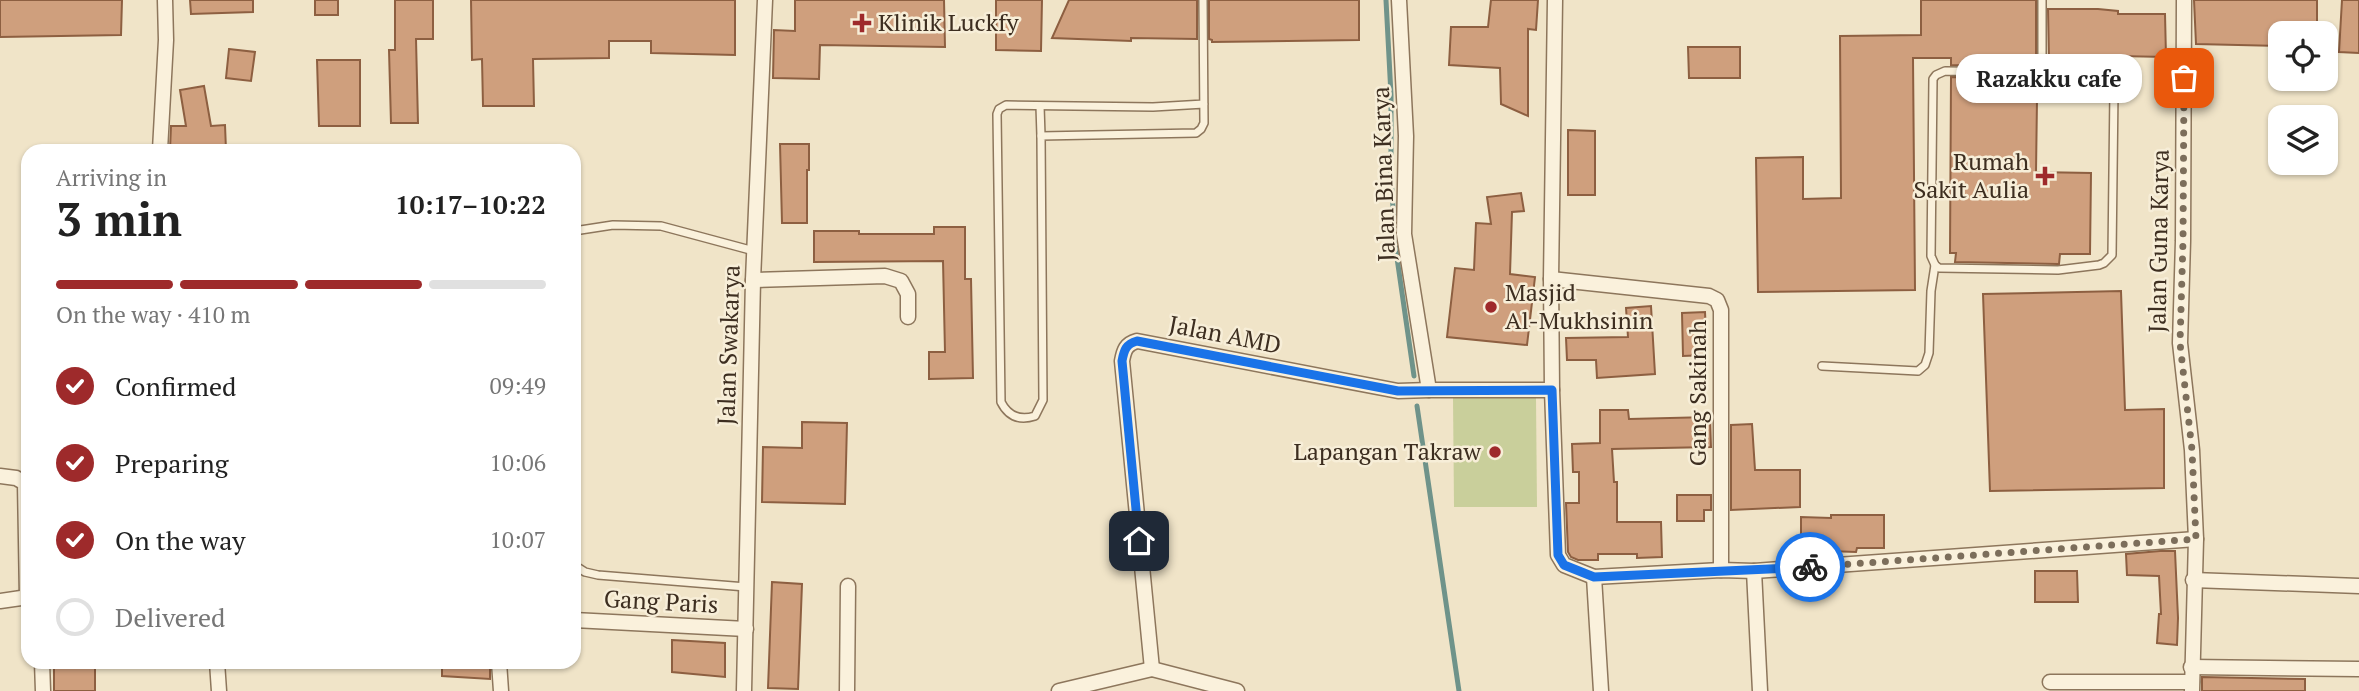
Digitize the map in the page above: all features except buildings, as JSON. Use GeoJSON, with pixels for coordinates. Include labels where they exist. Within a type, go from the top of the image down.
{"type":"FeatureCollection","features":[{"type":"Feature","properties":{"kind":"street"},"geometry":{"type":"LineString","coordinates":[[160,144],[166,40],[165,0]]}},
{"type":"Feature","properties":{"kind":"street","name":"Jalan Swakarya"},"geometry":{"type":"LineString","coordinates":[[744,691],[753,280],[765,0]]}},
{"type":"Feature","properties":{"kind":"street","name":"Jalan Bina Karya"},"geometry":{"type":"LineString","coordinates":[[1399,0],[1406,136],[1405,234],[1429,390]]}},
{"type":"Feature","properties":{"kind":"street"},"geometry":{"type":"LineString","coordinates":[[1555,0],[1552,390],[1558,555],[1564,565],[1594,577],[1721,570],[1755,571],[2196,539]]}},
{"type":"Feature","properties":{"kind":"street","name":"Jalan Guna Karya"},"geometry":{"type":"LineString","coordinates":[[2183,0],[2183,241],[2180,343],[2192,450],[2196,539],[2192,686]]}},
{"type":"Feature","properties":{"kind":"street"},"geometry":{"type":"LineString","coordinates":[[753,280],[885,276],[901,281],[908,294],[908,317]]}},
{"type":"Feature","properties":{"kind":"street","name":"Gang Sakinah"},"geometry":{"type":"LineString","coordinates":[[1551,279],[1709,296],[1717,300],[1721,310],[1721,570]]}},
{"type":"Feature","properties":{"kind":"street","name":"Jalan AMD"},"geometry":{"type":"LineString","coordinates":[[1152,669],[1122,361],[1124,349],[1129,343],[1137,341],[1398,391],[1429,390]]}},
{"type":"Feature","properties":{"kind":"street"},"geometry":{"type":"LineString","coordinates":[[1429,390],[1552,390]]}},
{"type":"Feature","properties":{"kind":"street"},"geometry":{"type":"LineString","coordinates":[[0,476],[21,481]]}},
{"type":"Feature","properties":{"kind":"street"},"geometry":{"type":"LineString","coordinates":[[1755,571],[1760,691]]}},
{"type":"Feature","properties":{"kind":"street"},"geometry":{"type":"LineString","coordinates":[[1594,577],[1601,691]]}},
{"type":"Feature","properties":{"kind":"street"},"geometry":{"type":"LineString","coordinates":[[2193,580],[2359,586]]}},
{"type":"Feature","properties":{"kind":"street"},"geometry":{"type":"LineString","coordinates":[[847,691],[848,586]]}},
{"type":"Feature","properties":{"kind":"street"},"geometry":{"type":"LineString","coordinates":[[0,601],[21,598]]}},
{"type":"Feature","properties":{"kind":"street","name":"Gang Paris"},"geometry":{"type":"LineString","coordinates":[[581,620],[746,629]]}},
{"type":"Feature","properties":{"kind":"street"},"geometry":{"type":"LineString","coordinates":[[2191,667],[2359,670]]}},
{"type":"Feature","properties":{"kind":"street"},"geometry":{"type":"LineString","coordinates":[[42,669],[43,691]]}},
{"type":"Feature","properties":{"kind":"street"},"geometry":{"type":"LineString","coordinates":[[217,669],[219,691]]}},
{"type":"Feature","properties":{"kind":"street"},"geometry":{"type":"LineString","coordinates":[[499,669],[501,691]]}},
{"type":"Feature","properties":{"kind":"street"},"geometry":{"type":"LineString","coordinates":[[1059,691],[1152,669],[1237,691]]}},
{"type":"Feature","properties":{"kind":"street"},"geometry":{"type":"LineString","coordinates":[[2050,682],[2192,686]]}},
{"type":"Feature","properties":{"kind":"lane"},"geometry":{"type":"LineString","coordinates":[[1041,136],[1195,133],[1201,129],[1204,123],[1203,0]]}},
{"type":"Feature","properties":{"kind":"lane"},"geometry":{"type":"LineString","coordinates":[[1935,265],[1944,269],[2058,270],[2099,265],[2109,260],[2112,250],[2115,96],[2111,85],[2106,82],[2053,80],[2042,72],[2042,0]]}},
{"type":"Feature","properties":{"kind":"lane"},"geometry":{"type":"LineString","coordinates":[[1822,366],[1918,372],[1925,365],[1929,353],[1931,291],[1935,265],[1931,256],[1933,79],[1945,71],[2042,72]]}},
{"type":"Feature","properties":{"kind":"lane"},"geometry":{"type":"LineString","coordinates":[[1040,106],[1043,400],[1035,416],[1026,419],[1006,411],[1001,402],[999,109],[1006,105],[1153,107],[1204,104]]}},
{"type":"Feature","properties":{"kind":"lane"},"geometry":{"type":"LineString","coordinates":[[581,230],[613,225],[662,226],[754,251]]}},
{"type":"Feature","properties":{"kind":"lane"},"geometry":{"type":"LineString","coordinates":[[581,569],[598,575],[746,587]]}},
{"type":"Feature","properties":{"kind":"green space","name":"Lapangan Takraw"},"geometry":{"type":"Polygon","coordinates":[[[1453,398],[1536,398],[1537,507],[1454,507],[1453,398]]]}},
{"type":"Feature","properties":{"kind":"waterway"},"geometry":{"type":"LineString","coordinates":[[1386,0],[1396,251],[1414,376]]}},
{"type":"Feature","properties":{"kind":"waterway"},"geometry":{"type":"LineString","coordinates":[[1417,406],[1459,691]]}},
{"type":"Feature","properties":{"kind":"way so far"},"geometry":{"type":"LineString","coordinates":[[1810,567],[2196,539],[2192,450],[2180,343],[2184,78]]}},
{"type":"Feature","properties":{"kind":"place","name":"Klinik Luckfy"},"geometry":{"type":"Point","coordinates":[862,23]}},
{"type":"Feature","properties":{"kind":"place","name":"Razakku cafe"},"geometry":{"type":"Point","coordinates":[2184,78]}},
{"type":"Feature","properties":{"kind":"place","name":"Rumah Sakit Aulia"},"geometry":{"type":"Point","coordinates":[2045,176]}},
{"type":"Feature","properties":{"kind":"place","name":"Masjid Al-Mukhsinin"},"geometry":{"type":"Point","coordinates":[1491,307]}},
{"type":"Feature","properties":{"kind":"place","name":"Lapangan Takraw"},"geometry":{"type":"Point","coordinates":[1495,452]}},
{"type":"Feature","properties":{"kind":"route"},"geometry":{"type":"LineString","coordinates":[[1139,541],[1122,361],[1124,349],[1129,343],[1137,341],[1398,391],[1552,390],[1558,555],[1564,565],[1594,577],[1810,567]]}}]}
